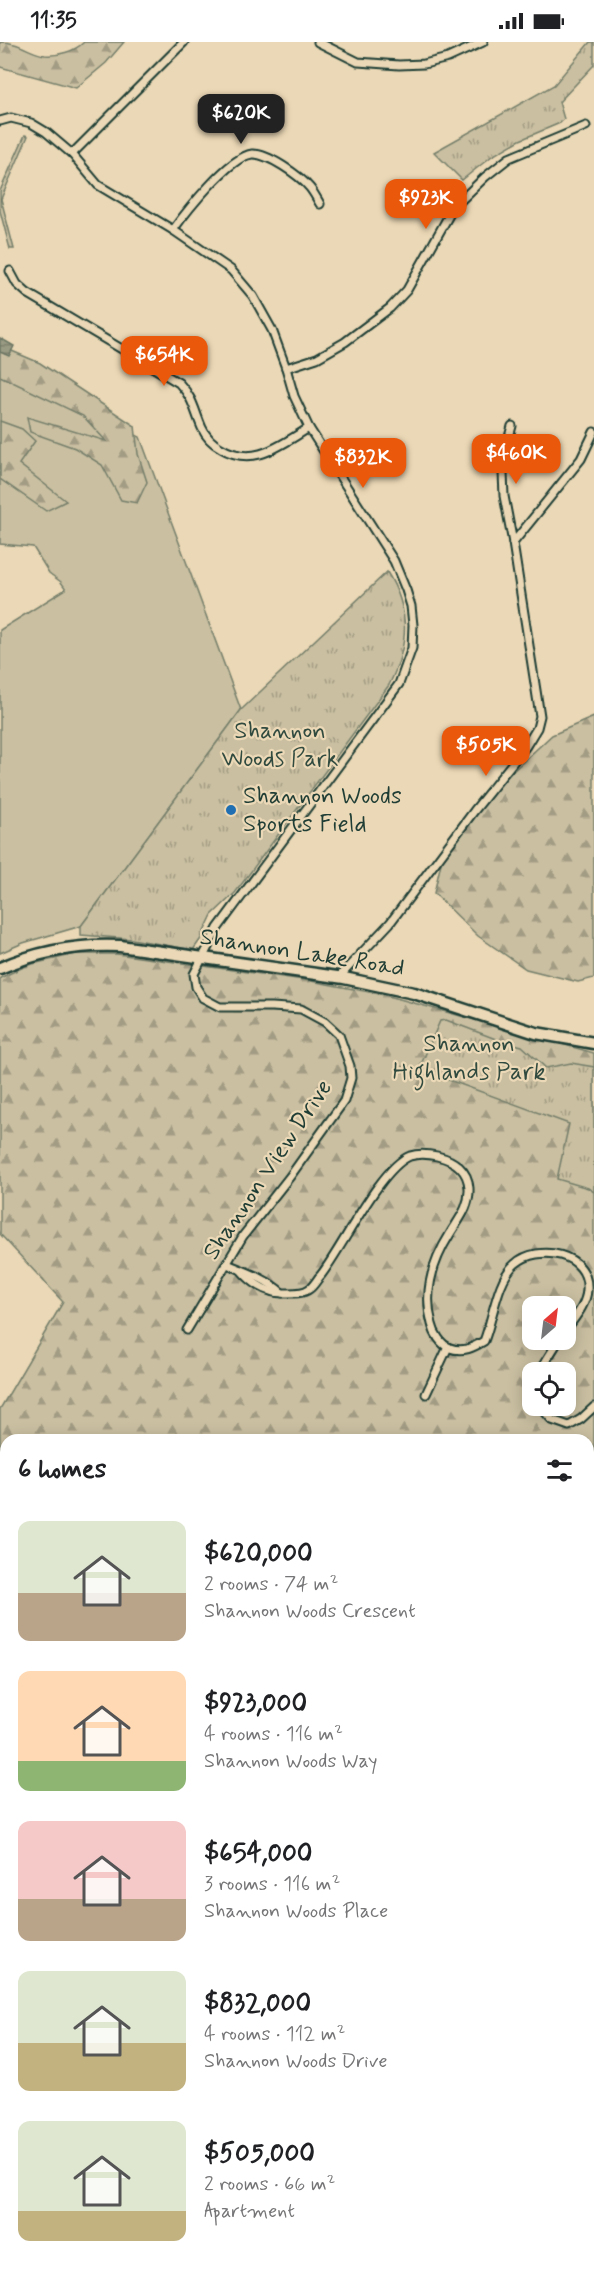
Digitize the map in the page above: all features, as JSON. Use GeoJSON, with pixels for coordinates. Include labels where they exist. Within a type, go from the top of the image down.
{"type":"FeatureCollection","features":[{"type":"Feature","properties":{"kind":"main road","name":"Shannon Lake Road"},"geometry":{"type":"LineString","coordinates":[[0,968],[44,952],[97,945],[120,946],[339,977],[414,993],[536,1033],[594,1042]]}},
{"type":"Feature","properties":{"kind":"street"},"geometry":{"type":"LineString","coordinates":[[72,154],[184,42]]}},
{"type":"Feature","properties":{"kind":"street"},"geometry":{"type":"LineString","coordinates":[[318,42],[358,62],[399,65],[424,64],[448,58],[483,42]]}},
{"type":"Feature","properties":{"kind":"street"},"geometry":{"type":"LineString","coordinates":[[0,121],[11,118],[30,123],[46,132],[72,154],[98,185],[173,230],[231,270],[253,296],[272,330],[294,396],[309,428],[394,561],[411,606],[412,648],[399,684],[218,928],[203,959]]}},
{"type":"Feature","properties":{"kind":"street"},"geometry":{"type":"LineString","coordinates":[[286,368],[327,353],[390,308],[407,290],[453,208],[485,177],[509,158],[585,126]]}},
{"type":"Feature","properties":{"kind":"street"},"geometry":{"type":"LineString","coordinates":[[173,230],[193,203],[223,173],[238,160],[251,154],[265,156],[280,164],[310,188],[320,204]]}},
{"type":"Feature","properties":{"kind":"street"},"geometry":{"type":"LineString","coordinates":[[10,271],[16,284],[27,294],[179,383],[189,393],[202,429],[208,438],[229,453],[243,457],[256,456],[270,451],[309,428]]}},
{"type":"Feature","properties":{"kind":"street"},"geometry":{"type":"LineString","coordinates":[[339,977],[390,923],[526,746],[537,728],[540,716],[504,496],[503,473],[506,448],[513,426]]}},
{"type":"Feature","properties":{"kind":"street"},"geometry":{"type":"LineString","coordinates":[[513,543],[581,459],[594,432]]}},
{"type":"Feature","properties":{"kind":"street","name":"Shannon View Drive"},"geometry":{"type":"LineString","coordinates":[[186,1330],[243,1236],[291,1175],[344,1101],[351,1078],[350,1066],[339,1035],[325,1022],[301,1009],[273,1006],[219,1007],[203,998],[196,987],[194,974],[203,959]]}},
{"type":"Feature","properties":{"kind":"street"},"geometry":{"type":"LineString","coordinates":[[227,1264],[241,1270],[249,1280],[272,1293],[309,1290],[391,1171],[409,1156],[425,1153],[459,1165],[465,1173],[469,1187],[468,1202],[438,1257],[429,1282],[429,1304],[434,1331],[448,1347],[457,1350],[471,1348],[484,1341],[505,1276],[514,1264],[529,1255],[556,1252],[582,1269],[591,1283],[584,1304],[576,1316]]}},
{"type":"Feature","properties":{"kind":"street"},"geometry":{"type":"LineString","coordinates":[[426,1394],[448,1347]]}},
{"type":"Feature","properties":{"kind":"street"},"geometry":{"type":"LineString","coordinates":[[549,1416],[552,1420],[568,1425],[581,1419],[594,1407]]}},
{"type":"Feature","properties":{"kind":"green space"},"geometry":{"type":"Polygon","coordinates":[[[0,42],[14,44],[39,54],[50,55],[61,54],[84,42],[124,42],[106,63],[76,88],[0,67],[0,42]]]}},
{"type":"Feature","properties":{"kind":"green space"},"geometry":{"type":"Polygon","coordinates":[[[590,42],[594,42],[594,65],[559,102],[564,119],[560,123],[520,140],[492,156],[462,180],[434,152],[554,85],[590,42]]]}},
{"type":"Feature","properties":{"kind":"green space"},"geometry":{"type":"Polygon","coordinates":[[[25,135],[28,136],[1,199],[14,249],[10,249],[0,211],[0,191],[25,135]]]}},
{"type":"Feature","properties":{"kind":"green space"},"geometry":{"type":"Polygon","coordinates":[[[0,346],[40,363],[135,426],[138,454],[147,482],[137,503],[121,500],[102,465],[75,448],[30,432],[27,417],[106,441],[83,416],[0,376],[0,346]]]}},
{"type":"Feature","properties":{"kind":"green space"},"geometry":{"type":"Polygon","coordinates":[[[0,370],[140,437],[241,710],[81,926],[23,943],[0,953],[0,630],[66,589],[49,573],[33,547],[0,544],[0,370]]]}},
{"type":"Feature","properties":{"kind":"green space"},"geometry":{"type":"Polygon","coordinates":[[[0,421],[22,429],[35,441],[19,464],[66,501],[46,511],[0,479],[0,421]]]}},
{"type":"Feature","properties":{"kind":"green space","name":"Shannon Woods Park"},"geometry":{"type":"Polygon","coordinates":[[[387,572],[400,600],[404,628],[400,656],[389,685],[235,893],[212,915],[193,950],[132,939],[81,935],[81,926],[241,710],[387,572]]]}},
{"type":"Feature","properties":{"kind":"green space"},"geometry":{"type":"Polygon","coordinates":[[[594,717],[594,978],[578,982],[526,969],[478,936],[434,893],[446,842],[484,798],[552,735],[594,717]]]}},
{"type":"Feature","properties":{"kind":"green space"},"geometry":{"type":"Polygon","coordinates":[[[76,954],[117,954],[311,981],[385,995],[594,1053],[594,1434],[0,1434],[0,1409],[63,1302],[0,1234],[0,978],[28,965],[76,954]]]}},
{"type":"Feature","properties":{"kind":"green space","name":"Shannon Highlands Park"},"geometry":{"type":"Polygon","coordinates":[[[446,1020],[501,1041],[522,1046],[546,1068],[571,1063],[594,1067],[594,1192],[557,1179],[569,1124],[419,1069],[440,1021],[446,1020]]]}},
{"type":"Feature","properties":{"kind":"shaded area"},"geometry":{"type":"Polygon","coordinates":[[[0,338],[14,346],[9,356],[0,352],[0,338]]]}},
{"type":"Feature","properties":{"kind":"place","name":"Shannon Woods Sports Field"},"geometry":{"type":"Point","coordinates":[231,810]}}]}
